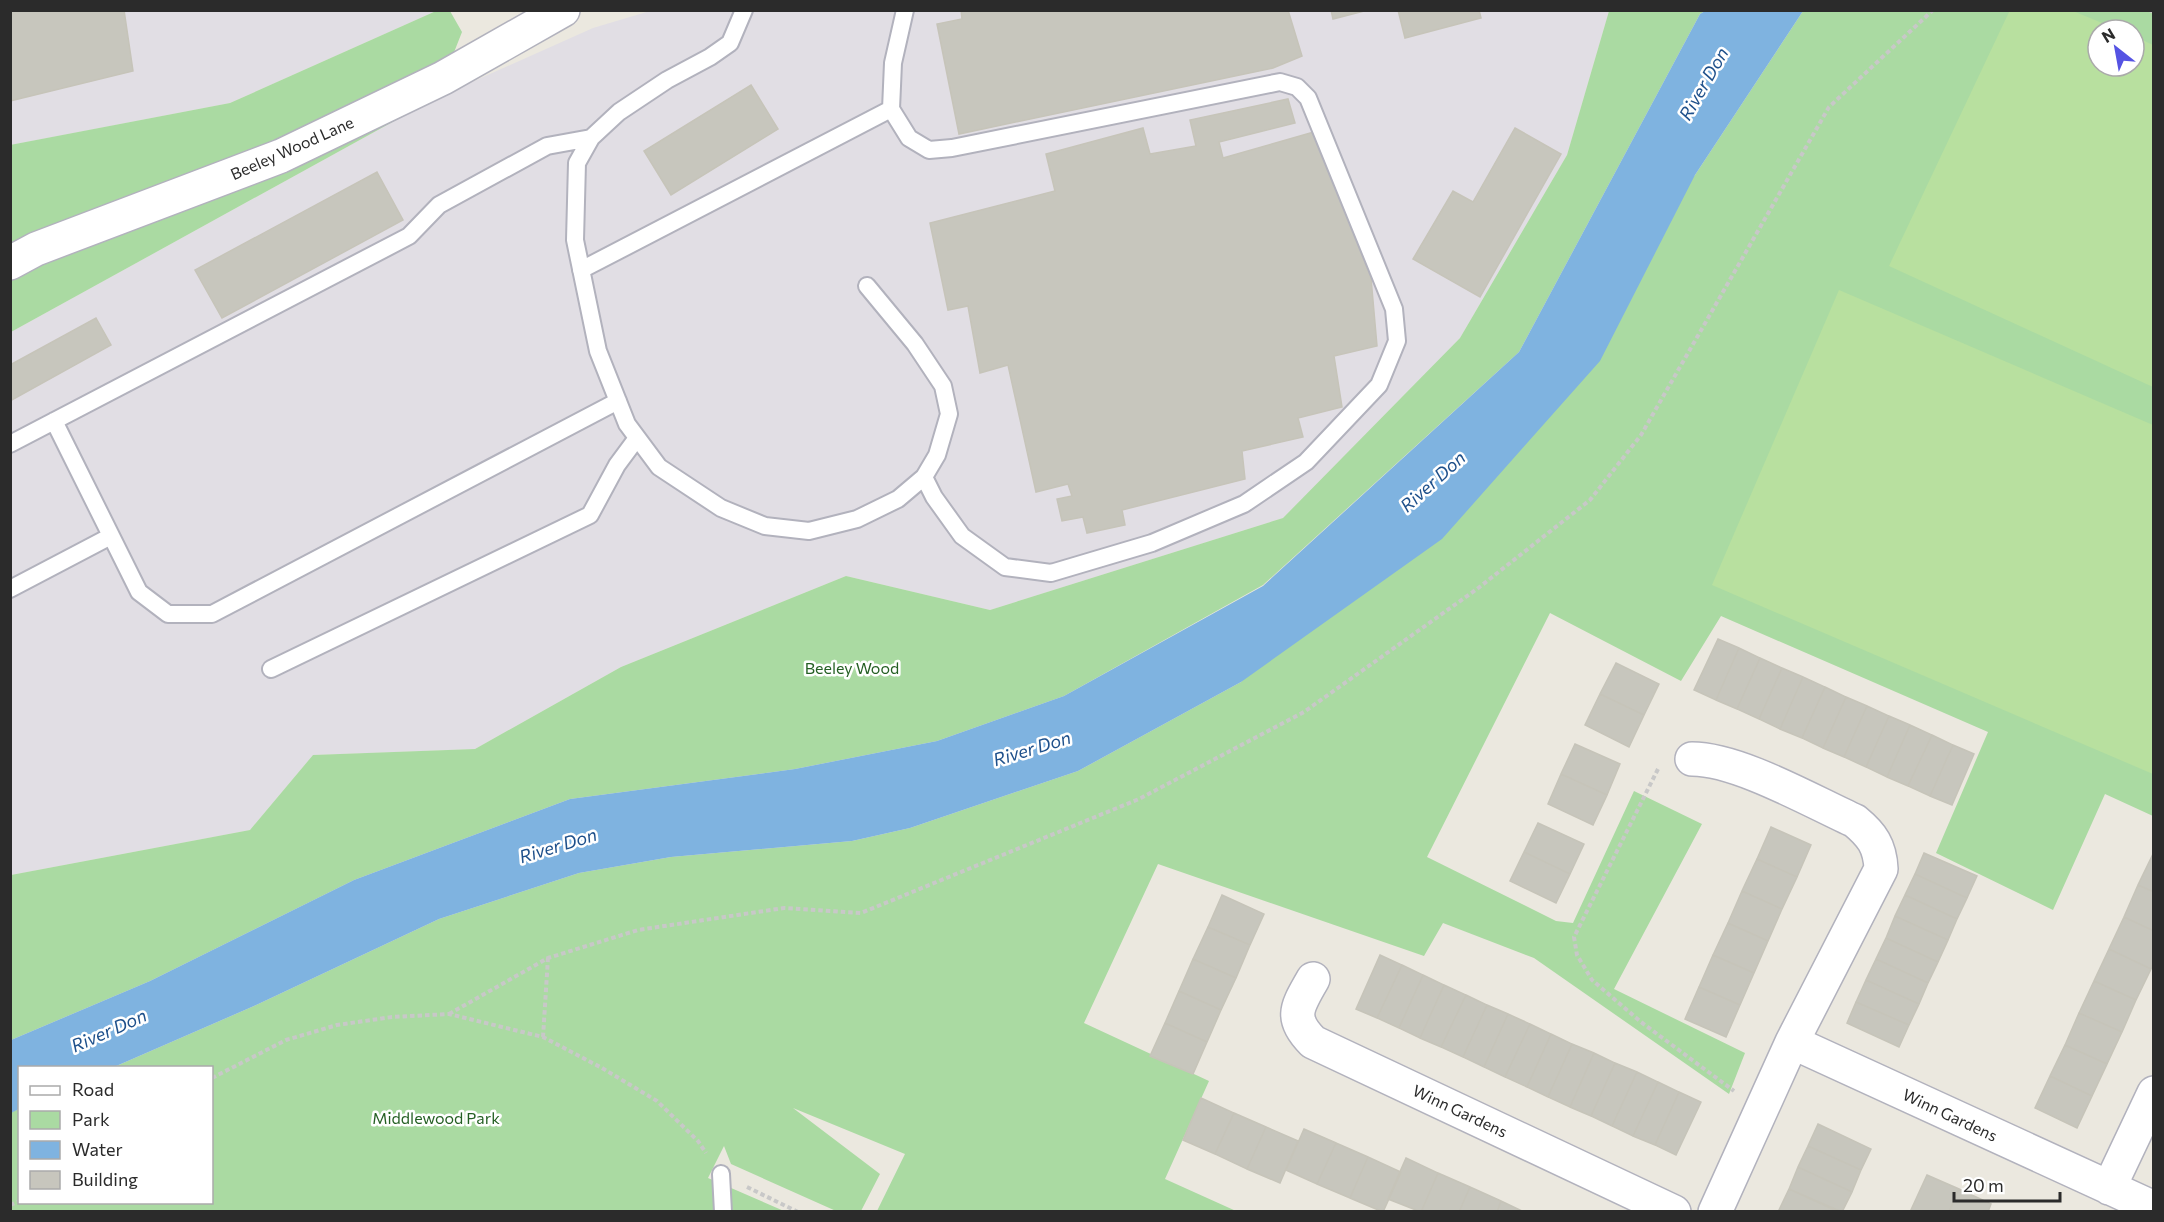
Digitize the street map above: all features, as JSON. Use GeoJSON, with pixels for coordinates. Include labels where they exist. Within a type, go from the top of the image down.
{"type":"FeatureCollection","features":[{"type":"Feature","properties":{"kind":"street","name":"Beeley Wood Lane"},"geometry":{"type":"LineString","coordinates":[[10,263],[36,249],[281,156],[443,78],[563,10]]}},
{"type":"Feature","properties":{"kind":"street"},"geometry":{"type":"LineString","coordinates":[[1692,759],[1712,759],[1735,767],[1855,820],[1870,834],[1880,850],[1881,868],[1792,1042],[1715,1212]]}},
{"type":"Feature","properties":{"kind":"street","name":"Winn Gardens"},"geometry":{"type":"LineString","coordinates":[[1313,979],[1297,1008],[1299,1029],[1312,1042],[1674,1212]]}},
{"type":"Feature","properties":{"kind":"street","name":"Winn Gardens"},"geometry":{"type":"LineString","coordinates":[[1792,1042],[2154,1208]]}},
{"type":"Feature","properties":{"kind":"street"},"geometry":{"type":"LineString","coordinates":[[2109,1188],[2154,1093]]}},
{"type":"Feature","properties":{"kind":"lane"},"geometry":{"type":"LineString","coordinates":[[744,10],[730,43],[667,80],[619,112],[591,138],[577,163],[575,240],[598,351],[627,424],[658,467],[721,508],[765,526],[809,531],[856,519],[898,499],[924,477],[936,454],[948,414],[943,386],[915,344],[867,286]]}},
{"type":"Feature","properties":{"kind":"lane"},"geometry":{"type":"LineString","coordinates":[[905,10],[893,63],[891,109],[909,138],[929,150],[964,146],[1280,82],[1297,87],[1308,98],[1394,309],[1397,341],[1379,385],[1306,462],[1244,504],[1152,543],[1051,573],[1005,567],[962,536],[934,497],[924,477]]}},
{"type":"Feature","properties":{"kind":"lane"},"geometry":{"type":"LineString","coordinates":[[581,270],[891,109]]}},
{"type":"Feature","properties":{"kind":"lane"},"geometry":{"type":"LineString","coordinates":[[10,444],[409,236],[438,205],[547,146],[591,138]]}},
{"type":"Feature","properties":{"kind":"lane"},"geometry":{"type":"LineString","coordinates":[[54,420],[139,592],[168,614],[212,614],[618,401]]}},
{"type":"Feature","properties":{"kind":"lane"},"geometry":{"type":"LineString","coordinates":[[271,669],[590,515],[617,465],[637,438]]}},
{"type":"Feature","properties":{"kind":"lane"},"geometry":{"type":"LineString","coordinates":[[10,589],[111,536]]}},
{"type":"Feature","properties":{"kind":"lane"},"geometry":{"type":"LineString","coordinates":[[721,1174],[723,1212]]}},
{"type":"Feature","properties":{"kind":"path"},"geometry":{"type":"LineString","coordinates":[[449,1014],[548,958],[638,930],[784,908],[861,913],[1139,799],[1304,712],[1477,589],[1590,500],[1641,435],[1829,107],[1933,10]]}},
{"type":"Feature","properties":{"kind":"path"},"geometry":{"type":"LineString","coordinates":[[1692,759],[1669,746],[1574,937],[1577,955],[1592,980],[1641,1022],[1761,1112]]}},
{"type":"Feature","properties":{"kind":"path"},"geometry":{"type":"LineString","coordinates":[[543,1036],[548,958]]}},
{"type":"Feature","properties":{"kind":"path"},"geometry":{"type":"LineString","coordinates":[[213,1077],[286,1040],[337,1025],[392,1017],[449,1014],[543,1036],[657,1101],[698,1141],[721,1174],[798,1212]]}},
{"type":"Feature","properties":{"kind":"shaded area"},"geometry":{"type":"Polygon","coordinates":[[[11,11],[436,11],[230,103],[11,145],[11,11]]]}},
{"type":"Feature","properties":{"kind":"shaded area"},"geometry":{"type":"Polygon","coordinates":[[[650,11],[1609,11],[1567,155],[1460,338],[1283,518],[990,610],[846,576],[621,667],[475,749],[313,755],[250,830],[11,875],[11,332],[436,98],[593,28],[650,11]]]}},
{"type":"Feature","properties":{"kind":"green space"},"geometry":{"type":"Polygon","coordinates":[[[2010,10],[2073,11],[2090,18],[2086,18],[2086,78],[2146,78],[2146,42],[2153,45],[2153,387],[1889,266],[2010,10]]]}},
{"type":"Feature","properties":{"kind":"green space"},"geometry":{"type":"Polygon","coordinates":[[[436,11],[450,11],[462,32],[436,98],[11,332],[10,145],[230,103],[436,11]]]}},
{"type":"Feature","properties":{"kind":"green space","name":"Beeley Wood"},"geometry":{"type":"Polygon","coordinates":[[[1609,11],[1705,11],[1700,14],[1519,352],[1263,585],[1064,696],[937,741],[795,769],[570,799],[354,880],[150,981],[11,1040],[11,875],[250,830],[313,755],[475,749],[621,667],[846,576],[990,610],[1283,518],[1460,338],[1567,155],[1609,11]]]}},
{"type":"Feature","properties":{"kind":"green space","name":"Middlewood Park"},"geometry":{"type":"Polygon","coordinates":[[[1803,11],[2153,11],[2153,816],[2105,794],[2053,910],[1936,853],[1988,732],[1721,616],[1681,681],[1550,613],[1427,857],[1556,921],[1573,923],[1634,791],[1702,824],[1614,989],[1745,1053],[1729,1094],[1534,958],[1443,923],[1424,956],[1158,864],[1084,1023],[1209,1081],[1165,1179],[1236,1211],[877,1211],[905,1154],[793,1108],[880,1174],[861,1211],[836,1211],[731,1164],[724,1146],[708,1178],[784,1211],[11,1211],[10,1113],[18,1109],[18,1204],[213,1204],[213,1066],[116,1066],[254,1006],[439,919],[579,873],[671,857],[852,841],[910,828],[1078,771],[1241,682],[1695,175],[1803,11]]]}},
{"type":"Feature","properties":{"kind":"green space"},"geometry":{"type":"Polygon","coordinates":[[[1839,290],[2153,425],[2153,774],[1712,585],[1839,290]]]}},
{"type":"Feature","properties":{"kind":"water","name":"River Don"},"geometry":{"type":"Polygon","coordinates":[[[1705,11],[1803,11],[1695,175],[1600,361],[1442,539],[1241,682],[1078,771],[910,828],[852,841],[671,857],[579,873],[439,919],[254,1006],[116,1066],[18,1066],[18,1110],[11,1113],[11,1040],[150,981],[354,880],[570,799],[795,769],[937,741],[1064,696],[1263,586],[1519,352],[1700,14],[1705,11]]]}},
{"type":"Feature","properties":{"kind":"building"},"geometry":{"type":"Polygon","coordinates":[[[10,10],[124,10],[133,71],[10,101],[10,10]]]}},
{"type":"Feature","properties":{"kind":"building"},"geometry":{"type":"Polygon","coordinates":[[[961,10],[1288,10],[1302,56],[1273,68],[959,134],[937,24],[962,19],[961,10]]]}},
{"type":"Feature","properties":{"kind":"building"},"geometry":{"type":"Polygon","coordinates":[[[1331,10],[1368,10],[1333,19],[1331,10]]]}},
{"type":"Feature","properties":{"kind":"building"},"geometry":{"type":"Polygon","coordinates":[[[1398,10],[1479,10],[1481,18],[1405,38],[1398,10]]]}},
{"type":"Feature","properties":{"kind":"building"},"geometry":{"type":"Polygon","coordinates":[[[751,85],[778,129],[671,195],[644,151],[751,85]]]}},
{"type":"Feature","properties":{"kind":"building"},"geometry":{"type":"Polygon","coordinates":[[[1288,99],[1295,123],[1219,142],[1223,158],[1314,132],[1371,278],[1377,346],[1334,356],[1342,407],[1298,418],[1303,437],[1242,451],[1245,479],[1122,510],[1125,525],[1087,533],[1083,517],[1062,521],[1057,499],[1072,496],[1068,484],[1036,492],[1008,365],[980,373],[968,306],[948,310],[930,223],[1055,191],[1046,154],[1143,128],[1150,154],[1196,146],[1190,120],[1288,99]]]}},
{"type":"Feature","properties":{"kind":"building"},"geometry":{"type":"Polygon","coordinates":[[[1515,128],[1561,154],[1480,297],[1413,259],[1453,191],[1473,202],[1515,128]]]}},
{"type":"Feature","properties":{"kind":"building"},"geometry":{"type":"Polygon","coordinates":[[[377,172],[403,220],[222,318],[195,270],[377,172]]]}},
{"type":"Feature","properties":{"kind":"building"},"geometry":{"type":"Polygon","coordinates":[[[96,318],[111,345],[10,401],[10,365],[96,318]]]}},
{"type":"Feature","properties":{"kind":"building"},"geometry":{"type":"Polygon","coordinates":[[[1718,639],[1739,648],[1716,700],[1694,690],[1718,639]]]}},
{"type":"Feature","properties":{"kind":"building"},"geometry":{"type":"Polygon","coordinates":[[[1739,648],[1760,658],[1737,709],[1716,700],[1739,648]]]}},
{"type":"Feature","properties":{"kind":"building"},"geometry":{"type":"Polygon","coordinates":[[[1760,658],[1782,668],[1759,719],[1737,709],[1760,658]]]}},
{"type":"Feature","properties":{"kind":"building"},"geometry":{"type":"Polygon","coordinates":[[[1616,663],[1659,684],[1644,715],[1600,694],[1616,663]]]}},
{"type":"Feature","properties":{"kind":"building"},"geometry":{"type":"Polygon","coordinates":[[[1782,668],[1803,677],[1780,729],[1759,719],[1782,668]]]}},
{"type":"Feature","properties":{"kind":"building"},"geometry":{"type":"Polygon","coordinates":[[[1803,677],[1825,687],[1802,738],[1780,729],[1803,677]]]}},
{"type":"Feature","properties":{"kind":"building"},"geometry":{"type":"Polygon","coordinates":[[[1825,687],[1846,697],[1823,748],[1802,738],[1825,687]]]}},
{"type":"Feature","properties":{"kind":"building"},"geometry":{"type":"Polygon","coordinates":[[[1600,694],[1644,715],[1629,747],[1585,725],[1600,694]]]}},
{"type":"Feature","properties":{"kind":"building"},"geometry":{"type":"Polygon","coordinates":[[[1846,697],[1867,706],[1844,757],[1823,748],[1846,697]]]}},
{"type":"Feature","properties":{"kind":"building"},"geometry":{"type":"Polygon","coordinates":[[[1867,706],[1889,716],[1866,767],[1844,757],[1867,706]]]}},
{"type":"Feature","properties":{"kind":"building"},"geometry":{"type":"Polygon","coordinates":[[[1889,716],[1910,725],[1887,777],[1866,767],[1889,716]]]}},
{"type":"Feature","properties":{"kind":"building"},"geometry":{"type":"Polygon","coordinates":[[[1910,725],[1932,735],[1908,786],[1887,777],[1910,725]]]}},
{"type":"Feature","properties":{"kind":"building"},"geometry":{"type":"Polygon","coordinates":[[[1932,735],[1953,745],[1930,796],[1908,786],[1932,735]]]}},
{"type":"Feature","properties":{"kind":"building"},"geometry":{"type":"Polygon","coordinates":[[[1575,744],[1620,764],[1607,795],[1561,774],[1575,744]]]}},
{"type":"Feature","properties":{"kind":"building"},"geometry":{"type":"Polygon","coordinates":[[[1953,745],[1974,754],[1952,805],[1930,796],[1953,745]]]}},
{"type":"Feature","properties":{"kind":"building"},"geometry":{"type":"Polygon","coordinates":[[[1561,774],[1607,795],[1593,825],[1548,804],[1561,774]]]}},
{"type":"Feature","properties":{"kind":"building"},"geometry":{"type":"Polygon","coordinates":[[[1538,823],[1584,844],[1570,874],[1524,852],[1538,823]]]}},
{"type":"Feature","properties":{"kind":"building"},"geometry":{"type":"Polygon","coordinates":[[[1771,827],[1811,845],[1797,877],[1757,859],[1771,827]]]}},
{"type":"Feature","properties":{"kind":"building"},"geometry":{"type":"Polygon","coordinates":[[[1524,852],[1570,874],[1556,903],[1510,881],[1524,852]]]}},
{"type":"Feature","properties":{"kind":"building"},"geometry":{"type":"Polygon","coordinates":[[[1924,853],[1977,876],[1967,898],[1915,874],[1924,853]]]}},
{"type":"Feature","properties":{"kind":"building"},"geometry":{"type":"Polygon","coordinates":[[[2154,854],[2154,892],[2138,885],[2154,854]]]}},
{"type":"Feature","properties":{"kind":"building"},"geometry":{"type":"Polygon","coordinates":[[[1757,859],[1797,877],[1782,909],[1742,891],[1757,859]]]}},
{"type":"Feature","properties":{"kind":"building"},"geometry":{"type":"Polygon","coordinates":[[[1915,874],[1967,898],[1957,919],[1905,895],[1915,874]]]}},
{"type":"Feature","properties":{"kind":"building"},"geometry":{"type":"Polygon","coordinates":[[[2138,885],[2154,892],[2154,931],[2124,917],[2138,885]]]}},
{"type":"Feature","properties":{"kind":"building"},"geometry":{"type":"Polygon","coordinates":[[[1742,891],[1782,909],[1768,941],[1728,923],[1742,891]]]}},
{"type":"Feature","properties":{"kind":"building"},"geometry":{"type":"Polygon","coordinates":[[[1222,895],[1264,914],[1250,945],[1208,927],[1222,895]]]}},
{"type":"Feature","properties":{"kind":"building"},"geometry":{"type":"Polygon","coordinates":[[[1905,895],[1957,919],[1948,940],[1895,916],[1905,895]]]}},
{"type":"Feature","properties":{"kind":"building"},"geometry":{"type":"Polygon","coordinates":[[[1895,916],[1948,940],[1938,962],[1886,938],[1895,916]]]}},
{"type":"Feature","properties":{"kind":"building"},"geometry":{"type":"Polygon","coordinates":[[[2124,917],[2154,931],[2154,962],[2151,969],[2109,949],[2124,917]]]}},
{"type":"Feature","properties":{"kind":"building"},"geometry":{"type":"Polygon","coordinates":[[[1728,923],[1768,941],[1754,973],[1713,955],[1728,923]]]}},
{"type":"Feature","properties":{"kind":"building"},"geometry":{"type":"Polygon","coordinates":[[[1208,927],[1250,945],[1236,978],[1193,959],[1208,927]]]}},
{"type":"Feature","properties":{"kind":"building"},"geometry":{"type":"Polygon","coordinates":[[[1886,938],[1938,962],[1928,983],[1876,959],[1886,938]]]}},
{"type":"Feature","properties":{"kind":"building"},"geometry":{"type":"Polygon","coordinates":[[[2109,949],[2151,969],[2136,1000],[2094,981],[2109,949]]]}},
{"type":"Feature","properties":{"kind":"building"},"geometry":{"type":"Polygon","coordinates":[[[1380,955],[1402,965],[1377,1018],[1356,1009],[1380,955]]]}},
{"type":"Feature","properties":{"kind":"building"},"geometry":{"type":"Polygon","coordinates":[[[1713,955],[1754,973],[1740,1005],[1699,987],[1713,955]]]}},
{"type":"Feature","properties":{"kind":"building"},"geometry":{"type":"Polygon","coordinates":[[[1193,959],[1236,978],[1221,1010],[1179,991],[1193,959]]]}},
{"type":"Feature","properties":{"kind":"building"},"geometry":{"type":"Polygon","coordinates":[[[1876,959],[1928,983],[1919,1004],[1866,980],[1876,959]]]}},
{"type":"Feature","properties":{"kind":"building"},"geometry":{"type":"Polygon","coordinates":[[[1402,965],[1423,975],[1399,1028],[1377,1018],[1402,965]]]}},
{"type":"Feature","properties":{"kind":"building"},"geometry":{"type":"Polygon","coordinates":[[[1423,975],[1444,985],[1420,1038],[1399,1028],[1423,975]]]}},
{"type":"Feature","properties":{"kind":"building"},"geometry":{"type":"Polygon","coordinates":[[[1866,980],[1919,1004],[1909,1025],[1856,1002],[1866,980]]]}},
{"type":"Feature","properties":{"kind":"building"},"geometry":{"type":"Polygon","coordinates":[[[2094,981],[2136,1000],[2122,1032],[2079,1013],[2094,981]]]}},
{"type":"Feature","properties":{"kind":"building"},"geometry":{"type":"Polygon","coordinates":[[[1444,985],[1466,995],[1441,1047],[1420,1038],[1444,985]]]}},
{"type":"Feature","properties":{"kind":"building"},"geometry":{"type":"Polygon","coordinates":[[[1699,987],[1740,1005],[1726,1037],[1685,1019],[1699,987]]]}},
{"type":"Feature","properties":{"kind":"building"},"geometry":{"type":"Polygon","coordinates":[[[1179,991],[1221,1010],[1207,1042],[1165,1023],[1179,991]]]}},
{"type":"Feature","properties":{"kind":"building"},"geometry":{"type":"Polygon","coordinates":[[[1466,995],[1487,1005],[1463,1057],[1441,1047],[1466,995]]]}},
{"type":"Feature","properties":{"kind":"building"},"geometry":{"type":"Polygon","coordinates":[[[1856,1002],[1909,1025],[1899,1047],[1847,1023],[1856,1002]]]}},
{"type":"Feature","properties":{"kind":"building"},"geometry":{"type":"Polygon","coordinates":[[[1487,1005],[1508,1014],[1484,1067],[1463,1057],[1487,1005]]]}},
{"type":"Feature","properties":{"kind":"building"},"geometry":{"type":"Polygon","coordinates":[[[2079,1013],[2122,1032],[2107,1064],[2065,1045],[2079,1013]]]}},
{"type":"Feature","properties":{"kind":"building"},"geometry":{"type":"Polygon","coordinates":[[[1508,1014],[1530,1024],[1505,1077],[1484,1067],[1508,1014]]]}},
{"type":"Feature","properties":{"kind":"building"},"geometry":{"type":"Polygon","coordinates":[[[1165,1023],[1207,1042],[1193,1074],[1150,1056],[1165,1023]]]}},
{"type":"Feature","properties":{"kind":"building"},"geometry":{"type":"Polygon","coordinates":[[[1530,1024],[1551,1034],[1527,1087],[1505,1077],[1530,1024]]]}},
{"type":"Feature","properties":{"kind":"building"},"geometry":{"type":"Polygon","coordinates":[[[1551,1034],[1572,1044],[1548,1097],[1527,1087],[1551,1034]]]}},
{"type":"Feature","properties":{"kind":"building"},"geometry":{"type":"Polygon","coordinates":[[[1572,1044],[1594,1053],[1570,1107],[1548,1097],[1572,1044]]]}},
{"type":"Feature","properties":{"kind":"building"},"geometry":{"type":"Polygon","coordinates":[[[2065,1045],[2107,1064],[2092,1096],[2050,1076],[2065,1045]]]}},
{"type":"Feature","properties":{"kind":"building"},"geometry":{"type":"Polygon","coordinates":[[[1594,1053],[1615,1063],[1591,1116],[1570,1107],[1594,1053]]]}},
{"type":"Feature","properties":{"kind":"building"},"geometry":{"type":"Polygon","coordinates":[[[1615,1063],[1637,1072],[1612,1126],[1591,1116],[1615,1063]]]}},
{"type":"Feature","properties":{"kind":"building"},"geometry":{"type":"Polygon","coordinates":[[[1637,1072],[1658,1082],[1633,1136],[1612,1126],[1637,1072]]]}},
{"type":"Feature","properties":{"kind":"building"},"geometry":{"type":"Polygon","coordinates":[[[2050,1076],[2092,1096],[2077,1128],[2035,1108],[2050,1076]]]}},
{"type":"Feature","properties":{"kind":"building"},"geometry":{"type":"Polygon","coordinates":[[[1658,1082],[1679,1092],[1655,1145],[1633,1136],[1658,1082]]]}},
{"type":"Feature","properties":{"kind":"building"},"geometry":{"type":"Polygon","coordinates":[[[1679,1092],[1701,1102],[1676,1155],[1655,1145],[1679,1092]]]}},
{"type":"Feature","properties":{"kind":"building"},"geometry":{"type":"Polygon","coordinates":[[[1201,1098],[1234,1113],[1215,1154],[1183,1140],[1201,1098]]]}},
{"type":"Feature","properties":{"kind":"building"},"geometry":{"type":"Polygon","coordinates":[[[1234,1113],[1266,1127],[1247,1169],[1215,1154],[1234,1113]]]}},
{"type":"Feature","properties":{"kind":"building"},"geometry":{"type":"Polygon","coordinates":[[[1818,1124],[1871,1149],[1861,1170],[1808,1146],[1818,1124]]]}},
{"type":"Feature","properties":{"kind":"building"},"geometry":{"type":"Polygon","coordinates":[[[1266,1127],[1298,1141],[1280,1183],[1247,1169],[1266,1127]]]}},
{"type":"Feature","properties":{"kind":"building"},"geometry":{"type":"Polygon","coordinates":[[[1304,1129],[1336,1143],[1317,1184],[1286,1170],[1304,1129]]]}},
{"type":"Feature","properties":{"kind":"building"},"geometry":{"type":"Polygon","coordinates":[[[1336,1143],[1368,1157],[1350,1198],[1317,1184],[1336,1143]]]}},
{"type":"Feature","properties":{"kind":"building"},"geometry":{"type":"Polygon","coordinates":[[[1808,1146],[1861,1170],[1852,1192],[1798,1167],[1808,1146]]]}},
{"type":"Feature","properties":{"kind":"building"},"geometry":{"type":"Polygon","coordinates":[[[1368,1157],[1401,1172],[1383,1212],[1350,1198],[1368,1157]]]}},
{"type":"Feature","properties":{"kind":"building"},"geometry":{"type":"Polygon","coordinates":[[[1406,1158],[1438,1173],[1421,1212],[1388,1199],[1406,1158]]]}},
{"type":"Feature","properties":{"kind":"building"},"geometry":{"type":"Polygon","coordinates":[[[1798,1167],[1852,1192],[1842,1212],[1789,1189],[1798,1167]]]}},
{"type":"Feature","properties":{"kind":"building"},"geometry":{"type":"Polygon","coordinates":[[[1438,1173],[1470,1187],[1459,1212],[1421,1212],[1438,1173]]]}},
{"type":"Feature","properties":{"kind":"building"},"geometry":{"type":"Polygon","coordinates":[[[1927,1175],[1959,1189],[1949,1212],[1910,1212],[1927,1175]]]}},
{"type":"Feature","properties":{"kind":"building"},"geometry":{"type":"Polygon","coordinates":[[[1470,1187],[1501,1201],[1497,1212],[1459,1212],[1470,1187]]]}},
{"type":"Feature","properties":{"kind":"building"},"geometry":{"type":"Polygon","coordinates":[[[1789,1189],[1839,1212],[1782,1212],[1779,1210],[1789,1189]]]}},
{"type":"Feature","properties":{"kind":"building"},"geometry":{"type":"Polygon","coordinates":[[[1959,1189],[1991,1204],[1988,1212],[1949,1212],[1959,1189]]]}},
{"type":"Feature","properties":{"kind":"building"},"geometry":{"type":"Polygon","coordinates":[[[1501,1201],[1524,1212],[1497,1212],[1501,1201]]]}}]}
